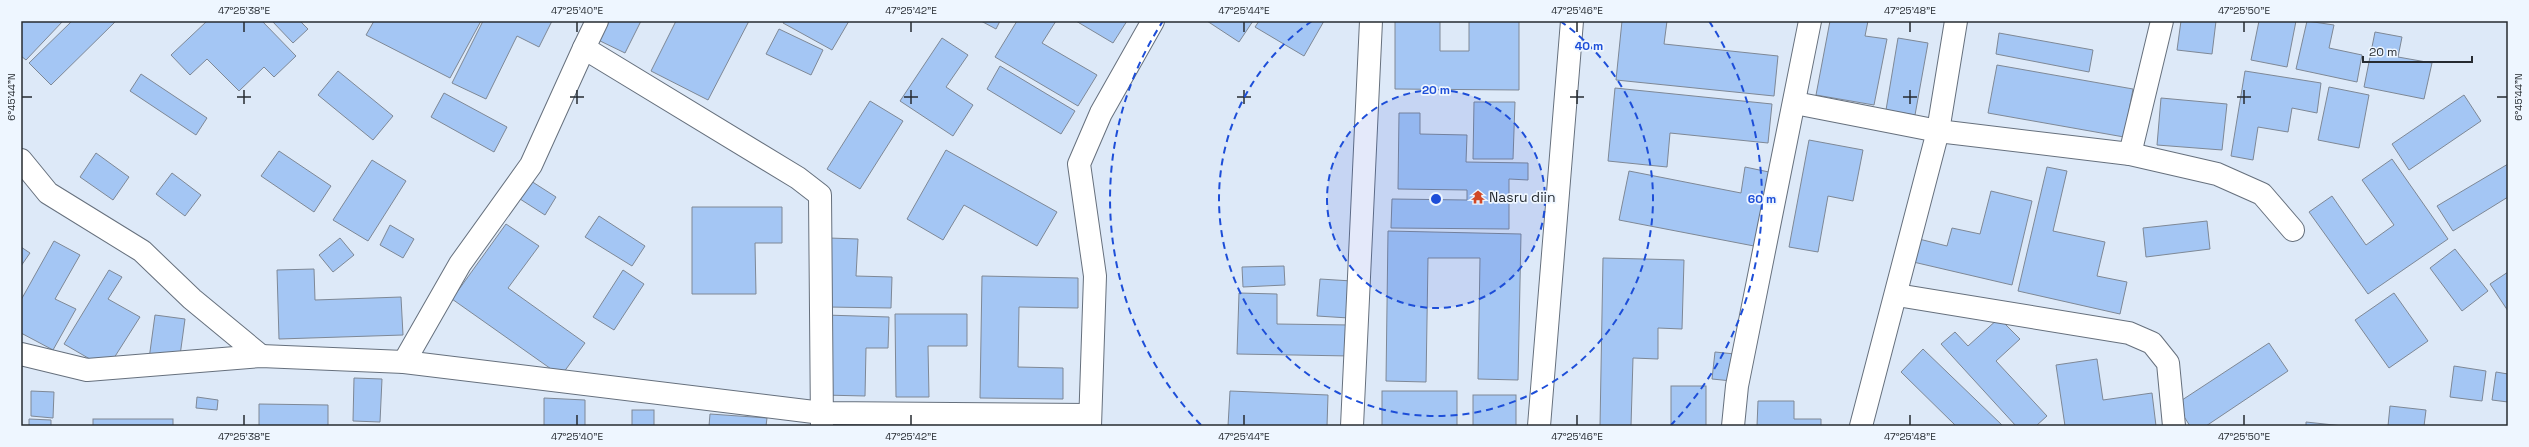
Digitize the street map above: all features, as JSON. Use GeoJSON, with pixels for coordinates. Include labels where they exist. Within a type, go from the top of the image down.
{"type":"FeatureCollection","features":[{"type":"Feature","properties":{"kind":"street"},"geometry":{"type":"LineString","coordinates":[[404,362],[460,264],[531,165],[597,21]]}},
{"type":"Feature","properties":{"kind":"street"},"geometry":{"type":"LineString","coordinates":[[21,354],[88,370],[261,356],[404,362],[822,419],[1090,421],[1095,276],[1079,164],[1101,113],[1154,21]]}},
{"type":"Feature","properties":{"kind":"street"},"geometry":{"type":"LineString","coordinates":[[1352,426],[1371,21]]}},
{"type":"Feature","properties":{"kind":"street"},"geometry":{"type":"LineString","coordinates":[[1539,426],[1572,21]]}},
{"type":"Feature","properties":{"kind":"street"},"geometry":{"type":"LineString","coordinates":[[1733,426],[1737,386],[1795,103],[1810,21]]}},
{"type":"Feature","properties":{"kind":"street"},"geometry":{"type":"LineString","coordinates":[[1861,426],[1897,295],[1938,131],[1956,21]]}},
{"type":"Feature","properties":{"kind":"street"},"geometry":{"type":"LineString","coordinates":[[2130,154],[2162,21]]}},
{"type":"Feature","properties":{"kind":"street"},"geometry":{"type":"LineString","coordinates":[[584,48],[798,178],[820,195],[822,419]]}},
{"type":"Feature","properties":{"kind":"street"},"geometry":{"type":"LineString","coordinates":[[1795,103],[1938,131],[2130,154],[2217,174],[2262,194],[2292,230]]}},
{"type":"Feature","properties":{"kind":"street"},"geometry":{"type":"LineString","coordinates":[[21,160],[48,193],[142,251],[192,299],[261,356]]}},
{"type":"Feature","properties":{"kind":"street"},"geometry":{"type":"LineString","coordinates":[[1897,295],[2129,334],[2152,343],[2168,364],[2174,426]]}},
{"type":"Feature","properties":{"kind":"building"},"geometry":{"type":"Polygon","coordinates":[[[21,21],[63,21],[26,60],[21,56],[21,21]]]}},
{"type":"Feature","properties":{"kind":"building"},"geometry":{"type":"Polygon","coordinates":[[[72,21],[116,21],[51,85],[29,63],[72,21]]]}},
{"type":"Feature","properties":{"kind":"building"},"geometry":{"type":"Polygon","coordinates":[[[207,21],[262,21],[296,56],[274,77],[264,67],[239,91],[207,59],[190,75],[171,55],[207,21]]]}},
{"type":"Feature","properties":{"kind":"building"},"geometry":{"type":"Polygon","coordinates":[[[272,21],[300,21],[308,29],[293,43],[272,21]]]}},
{"type":"Feature","properties":{"kind":"building"},"geometry":{"type":"Polygon","coordinates":[[[374,21],[481,21],[450,78],[366,35],[374,21]]]}},
{"type":"Feature","properties":{"kind":"building"},"geometry":{"type":"Polygon","coordinates":[[[483,21],[552,21],[539,47],[517,36],[486,99],[452,83],[483,21]]]}},
{"type":"Feature","properties":{"kind":"building"},"geometry":{"type":"Polygon","coordinates":[[[605,21],[641,21],[625,53],[596,39],[605,21]]]}},
{"type":"Feature","properties":{"kind":"building"},"geometry":{"type":"Polygon","coordinates":[[[676,21],[749,21],[708,100],[651,71],[676,21]]]}},
{"type":"Feature","properties":{"kind":"building"},"geometry":{"type":"Polygon","coordinates":[[[784,21],[849,21],[832,50],[783,23],[784,21]]]}},
{"type":"Feature","properties":{"kind":"building"},"geometry":{"type":"Polygon","coordinates":[[[981,21],[1000,21],[996,29],[981,21]]]}},
{"type":"Feature","properties":{"kind":"building"},"geometry":{"type":"Polygon","coordinates":[[[1017,21],[1056,21],[1042,43],[1097,75],[1078,106],[995,57],[1017,21]]]}},
{"type":"Feature","properties":{"kind":"building"},"geometry":{"type":"Polygon","coordinates":[[[1076,21],[1127,21],[1113,43],[1076,21]]]}},
{"type":"Feature","properties":{"kind":"building"},"geometry":{"type":"Polygon","coordinates":[[[1207,21],[1253,21],[1239,42],[1207,21]]]}},
{"type":"Feature","properties":{"kind":"building"},"geometry":{"type":"Polygon","coordinates":[[[1259,21],[1324,21],[1304,56],[1255,27],[1259,21]]]}},
{"type":"Feature","properties":{"kind":"building"},"geometry":{"type":"Polygon","coordinates":[[[1395,21],[1440,21],[1440,51],[1469,51],[1469,21],[1519,21],[1519,90],[1395,89],[1395,21]]]}},
{"type":"Feature","properties":{"kind":"building"},"geometry":{"type":"Polygon","coordinates":[[[1622,21],[1667,21],[1664,44],[1778,56],[1774,96],[1616,80],[1622,21]]]}},
{"type":"Feature","properties":{"kind":"building"},"geometry":{"type":"Polygon","coordinates":[[[1830,21],[1868,21],[1865,36],[1887,39],[1874,105],[1816,95],[1830,21]]]}},
{"type":"Feature","properties":{"kind":"building"},"geometry":{"type":"Polygon","coordinates":[[[2181,21],[2216,21],[2212,54],[2177,50],[2181,21]]]}},
{"type":"Feature","properties":{"kind":"building"},"geometry":{"type":"Polygon","coordinates":[[[2259,21],[2296,21],[2287,67],[2251,60],[2259,21]]]}},
{"type":"Feature","properties":{"kind":"building"},"geometry":{"type":"Polygon","coordinates":[[[2307,21],[2334,25],[2329,48],[2362,55],[2357,82],[2296,69],[2307,21]]]}},
{"type":"Feature","properties":{"kind":"building"},"geometry":{"type":"Polygon","coordinates":[[[779,29],[823,50],[811,75],[766,54],[779,29]]]}},
{"type":"Feature","properties":{"kind":"building"},"geometry":{"type":"Polygon","coordinates":[[[2375,32],[2402,37],[2398,57],[2432,63],[2424,99],[2364,87],[2375,32]]]}},
{"type":"Feature","properties":{"kind":"building"},"geometry":{"type":"Polygon","coordinates":[[[1999,33],[2093,50],[2089,72],[1996,54],[1999,33]]]}},
{"type":"Feature","properties":{"kind":"building"},"geometry":{"type":"Polygon","coordinates":[[[942,38],[968,55],[946,87],[973,105],[953,136],[900,101],[942,38]]]}},
{"type":"Feature","properties":{"kind":"building"},"geometry":{"type":"Polygon","coordinates":[[[1898,38],[1928,43],[1915,115],[1886,110],[1898,38]]]}},
{"type":"Feature","properties":{"kind":"building"},"geometry":{"type":"Polygon","coordinates":[[[1997,65],[2133,89],[2124,137],[1988,113],[1997,65]]]}},
{"type":"Feature","properties":{"kind":"building"},"geometry":{"type":"Polygon","coordinates":[[[1000,66],[1075,111],[1061,134],[987,89],[1000,66]]]}},
{"type":"Feature","properties":{"kind":"building"},"geometry":{"type":"Polygon","coordinates":[[[338,71],[393,116],[373,140],[318,95],[338,71]]]}},
{"type":"Feature","properties":{"kind":"building"},"geometry":{"type":"Polygon","coordinates":[[[2245,71],[2321,83],[2317,113],[2292,108],[2288,132],[2258,127],[2253,160],[2231,156],[2245,71]]]}},
{"type":"Feature","properties":{"kind":"building"},"geometry":{"type":"Polygon","coordinates":[[[141,74],[207,118],[196,135],[130,91],[141,74]]]}},
{"type":"Feature","properties":{"kind":"building"},"geometry":{"type":"Polygon","coordinates":[[[2329,87],[2369,95],[2359,148],[2318,140],[2329,87]]]}},
{"type":"Feature","properties":{"kind":"building"},"geometry":{"type":"Polygon","coordinates":[[[1615,88],[1772,104],[1768,143],[1670,133],[1667,167],[1608,161],[1615,88]]]}},
{"type":"Feature","properties":{"kind":"building"},"geometry":{"type":"Polygon","coordinates":[[[444,93],[507,127],[494,152],[431,117],[444,93]]]}},
{"type":"Feature","properties":{"kind":"building"},"geometry":{"type":"Polygon","coordinates":[[[2464,95],[2481,121],[2409,170],[2392,144],[2464,95]]]}},
{"type":"Feature","properties":{"kind":"building"},"geometry":{"type":"Polygon","coordinates":[[[2161,98],[2227,104],[2222,150],[2157,145],[2161,98]]]}},
{"type":"Feature","properties":{"kind":"building"},"geometry":{"type":"Polygon","coordinates":[[[870,101],[903,121],[860,189],[827,169],[870,101]]]}},
{"type":"Feature","properties":{"kind":"building"},"geometry":{"type":"Polygon","coordinates":[[[1474,102],[1515,102],[1513,159],[1473,159],[1474,102]]]}},
{"type":"Feature","properties":{"kind":"building"},"geometry":{"type":"Polygon","coordinates":[[[1399,113],[1420,113],[1420,134],[1467,135],[1466,162],[1528,163],[1528,180],[1509,179],[1509,229],[1391,228],[1392,199],[1467,200],[1467,190],[1398,189],[1399,113]]]}},
{"type":"Feature","properties":{"kind":"building"},"geometry":{"type":"Polygon","coordinates":[[[1809,140],[1863,150],[1853,201],[1828,196],[1818,252],[1789,247],[1809,140]]]}},
{"type":"Feature","properties":{"kind":"building"},"geometry":{"type":"Polygon","coordinates":[[[946,150],[1057,212],[1037,246],[964,205],[943,240],[907,219],[946,150]]]}},
{"type":"Feature","properties":{"kind":"building"},"geometry":{"type":"Polygon","coordinates":[[[279,151],[331,186],[314,212],[261,176],[279,151]]]}},
{"type":"Feature","properties":{"kind":"building"},"geometry":{"type":"Polygon","coordinates":[[[96,153],[129,177],[113,200],[80,177],[96,153]]]}},
{"type":"Feature","properties":{"kind":"building"},"geometry":{"type":"Polygon","coordinates":[[[2392,159],[2448,239],[2368,294],[2309,212],[2332,196],[2366,245],[2394,225],[2362,180],[2392,159]]]}},
{"type":"Feature","properties":{"kind":"building"},"geometry":{"type":"Polygon","coordinates":[[[372,160],[406,181],[368,241],[333,220],[372,160]]]}},
{"type":"Feature","properties":{"kind":"building"},"geometry":{"type":"Polygon","coordinates":[[[2508,164],[2508,197],[2453,231],[2437,206],[2508,164]]]}},
{"type":"Feature","properties":{"kind":"building"},"geometry":{"type":"Polygon","coordinates":[[[1745,167],[1769,172],[1754,246],[1619,220],[1629,171],[1741,193],[1745,167]]]}},
{"type":"Feature","properties":{"kind":"building"},"geometry":{"type":"Polygon","coordinates":[[[2047,167],[2067,171],[2053,231],[2105,242],[2097,276],[2127,282],[2120,314],[2018,291],[2047,167]]]}},
{"type":"Feature","properties":{"kind":"building"},"geometry":{"type":"Polygon","coordinates":[[[172,173],[201,195],[185,216],[156,194],[172,173]]]}},
{"type":"Feature","properties":{"kind":"building"},"geometry":{"type":"Polygon","coordinates":[[[531,181],[556,197],[545,215],[520,199],[531,181]]]}},
{"type":"Feature","properties":{"kind":"building"},"geometry":{"type":"Polygon","coordinates":[[[1991,191],[2032,201],[2012,285],[1909,261],[1915,238],[1947,246],[1952,228],[1980,234],[1991,191]]]}},
{"type":"Feature","properties":{"kind":"building"},"geometry":{"type":"Polygon","coordinates":[[[692,207],[782,207],[782,243],[755,243],[756,294],[692,294],[692,207]]]}},
{"type":"Feature","properties":{"kind":"building"},"geometry":{"type":"Polygon","coordinates":[[[599,216],[645,246],[632,266],[585,237],[599,216]]]}},
{"type":"Feature","properties":{"kind":"building"},"geometry":{"type":"Polygon","coordinates":[[[2207,221],[2210,249],[2146,257],[2143,228],[2207,221]]]}},
{"type":"Feature","properties":{"kind":"building"},"geometry":{"type":"Polygon","coordinates":[[[506,224],[539,246],[508,288],[585,343],[561,376],[452,299],[506,224]]]}},
{"type":"Feature","properties":{"kind":"building"},"geometry":{"type":"Polygon","coordinates":[[[390,225],[414,239],[403,258],[380,245],[390,225]]]}},
{"type":"Feature","properties":{"kind":"building"},"geometry":{"type":"Polygon","coordinates":[[[1388,231],[1521,234],[1518,380],[1478,379],[1480,258],[1428,258],[1426,382],[1386,381],[1388,231]]]}},
{"type":"Feature","properties":{"kind":"building"},"geometry":{"type":"Polygon","coordinates":[[[340,238],[354,255],[333,272],[319,255],[340,238]]]}},
{"type":"Feature","properties":{"kind":"building"},"geometry":{"type":"Polygon","coordinates":[[[829,238],[858,239],[856,276],[892,277],[891,308],[828,307],[829,238]]]}},
{"type":"Feature","properties":{"kind":"building"},"geometry":{"type":"Polygon","coordinates":[[[54,241],[80,255],[55,299],[76,309],[53,350],[21,333],[21,300],[54,241]]]}},
{"type":"Feature","properties":{"kind":"building"},"geometry":{"type":"Polygon","coordinates":[[[21,247],[30,253],[21,266],[21,247]]]}},
{"type":"Feature","properties":{"kind":"building"},"geometry":{"type":"Polygon","coordinates":[[[2455,249],[2488,291],[2462,311],[2430,268],[2455,249]]]}},
{"type":"Feature","properties":{"kind":"building"},"geometry":{"type":"Polygon","coordinates":[[[1603,258],[1684,260],[1682,329],[1658,328],[1658,359],[1633,358],[1631,426],[1600,426],[1603,258]]]}},
{"type":"Feature","properties":{"kind":"building"},"geometry":{"type":"Polygon","coordinates":[[[1284,266],[1285,285],[1243,287],[1242,267],[1284,266]]]}},
{"type":"Feature","properties":{"kind":"building"},"geometry":{"type":"Polygon","coordinates":[[[314,269],[315,300],[401,297],[403,335],[279,339],[277,270],[314,269]]]}},
{"type":"Feature","properties":{"kind":"building"},"geometry":{"type":"Polygon","coordinates":[[[109,270],[122,277],[108,299],[140,317],[107,369],[64,344],[109,270]]]}},
{"type":"Feature","properties":{"kind":"building"},"geometry":{"type":"Polygon","coordinates":[[[623,270],[644,284],[614,330],[593,317],[623,270]]]}},
{"type":"Feature","properties":{"kind":"building"},"geometry":{"type":"Polygon","coordinates":[[[2508,272],[2508,311],[2490,284],[2508,272]]]}},
{"type":"Feature","properties":{"kind":"building"},"geometry":{"type":"Polygon","coordinates":[[[982,276],[1078,278],[1078,308],[1019,307],[1018,367],[1063,368],[1063,399],[980,398],[982,276]]]}},
{"type":"Feature","properties":{"kind":"building"},"geometry":{"type":"Polygon","coordinates":[[[1320,279],[1352,281],[1349,318],[1317,316],[1320,279]]]}},
{"type":"Feature","properties":{"kind":"building"},"geometry":{"type":"Polygon","coordinates":[[[1239,293],[1277,294],[1277,324],[1350,325],[1350,356],[1237,354],[1239,293]]]}},
{"type":"Feature","properties":{"kind":"building"},"geometry":{"type":"Polygon","coordinates":[[[2394,293],[2428,341],[2389,368],[2355,320],[2394,293]]]}},
{"type":"Feature","properties":{"kind":"building"},"geometry":{"type":"Polygon","coordinates":[[[895,314],[967,314],[967,346],[928,346],[929,397],[896,397],[895,314]]]}},
{"type":"Feature","properties":{"kind":"building"},"geometry":{"type":"Polygon","coordinates":[[[155,315],[185,319],[179,363],[149,359],[155,315]]]}},
{"type":"Feature","properties":{"kind":"building"},"geometry":{"type":"Polygon","coordinates":[[[825,315],[889,317],[888,348],[866,348],[865,396],[823,395],[825,315]]]}},
{"type":"Feature","properties":{"kind":"building"},"geometry":{"type":"Polygon","coordinates":[[[1999,318],[2020,339],[1996,361],[2047,416],[2036,426],[2016,426],[1941,344],[1955,332],[1968,346],[1999,318]]]}},
{"type":"Feature","properties":{"kind":"building"},"geometry":{"type":"Polygon","coordinates":[[[2269,343],[2288,371],[2206,426],[2190,426],[2176,404],[2269,343]]]}},
{"type":"Feature","properties":{"kind":"building"},"geometry":{"type":"Polygon","coordinates":[[[1923,349],[2003,426],[1956,426],[1901,372],[1923,349]]]}},
{"type":"Feature","properties":{"kind":"building"},"geometry":{"type":"Polygon","coordinates":[[[1715,352],[1735,354],[1732,381],[1712,379],[1715,352]]]}},
{"type":"Feature","properties":{"kind":"building"},"geometry":{"type":"Polygon","coordinates":[[[2097,359],[2103,400],[2152,393],[2156,426],[2065,426],[2056,365],[2097,359]]]}},
{"type":"Feature","properties":{"kind":"building"},"geometry":{"type":"Polygon","coordinates":[[[2454,366],[2486,371],[2482,401],[2450,397],[2454,366]]]}},
{"type":"Feature","properties":{"kind":"building"},"geometry":{"type":"Polygon","coordinates":[[[2496,372],[2508,374],[2508,402],[2492,400],[2496,372]]]}},
{"type":"Feature","properties":{"kind":"building"},"geometry":{"type":"Polygon","coordinates":[[[354,378],[382,379],[380,422],[353,421],[354,378]]]}},
{"type":"Feature","properties":{"kind":"building"},"geometry":{"type":"Polygon","coordinates":[[[1671,386],[1706,386],[1706,426],[1671,426],[1671,386]]]}},
{"type":"Feature","properties":{"kind":"building"},"geometry":{"type":"Polygon","coordinates":[[[31,391],[54,392],[53,418],[31,416],[31,391]]]}},
{"type":"Feature","properties":{"kind":"building"},"geometry":{"type":"Polygon","coordinates":[[[1230,391],[1328,395],[1327,426],[1228,426],[1230,391]]]}},
{"type":"Feature","properties":{"kind":"building"},"geometry":{"type":"Polygon","coordinates":[[[1382,391],[1457,391],[1457,426],[1382,426],[1382,391]]]}},
{"type":"Feature","properties":{"kind":"building"},"geometry":{"type":"Polygon","coordinates":[[[1473,395],[1516,395],[1516,426],[1473,426],[1473,395]]]}},
{"type":"Feature","properties":{"kind":"building"},"geometry":{"type":"Polygon","coordinates":[[[197,397],[218,400],[217,410],[196,408],[197,397]]]}},
{"type":"Feature","properties":{"kind":"building"},"geometry":{"type":"Polygon","coordinates":[[[544,398],[585,400],[585,426],[544,426],[544,398]]]}},
{"type":"Feature","properties":{"kind":"building"},"geometry":{"type":"Polygon","coordinates":[[[1758,401],[1794,401],[1794,419],[1821,419],[1821,426],[1757,426],[1758,401]]]}},
{"type":"Feature","properties":{"kind":"building"},"geometry":{"type":"Polygon","coordinates":[[[259,404],[328,405],[328,426],[259,426],[259,404]]]}},
{"type":"Feature","properties":{"kind":"building"},"geometry":{"type":"Polygon","coordinates":[[[2390,406],[2426,410],[2424,426],[2388,426],[2390,406]]]}},
{"type":"Feature","properties":{"kind":"building"},"geometry":{"type":"Polygon","coordinates":[[[632,410],[654,410],[654,426],[632,426],[632,410]]]}},
{"type":"Feature","properties":{"kind":"building"},"geometry":{"type":"Polygon","coordinates":[[[710,414],[767,418],[766,426],[709,426],[710,414]]]}},
{"type":"Feature","properties":{"kind":"building"},"geometry":{"type":"Polygon","coordinates":[[[29,419],[51,420],[51,426],[29,426],[29,419]]]}},
{"type":"Feature","properties":{"kind":"building"},"geometry":{"type":"Polygon","coordinates":[[[93,419],[173,419],[173,426],[93,426],[93,419]]]}},
{"type":"Feature","properties":{"kind":"building"},"geometry":{"type":"Polygon","coordinates":[[[827,419],[858,419],[858,426],[827,426],[827,419]]]}},
{"type":"Feature","properties":{"kind":"building"},"geometry":{"type":"Polygon","coordinates":[[[864,419],[895,419],[895,426],[864,426],[864,419]]]}},
{"type":"Feature","properties":{"kind":"building"},"geometry":{"type":"Polygon","coordinates":[[[2306,422],[2343,426],[2306,426],[2306,422]]]}},
{"type":"Feature","properties":{"kind":"place","name":"Nasru diin"},"geometry":{"type":"Point","coordinates":[1478,197]}}]}
